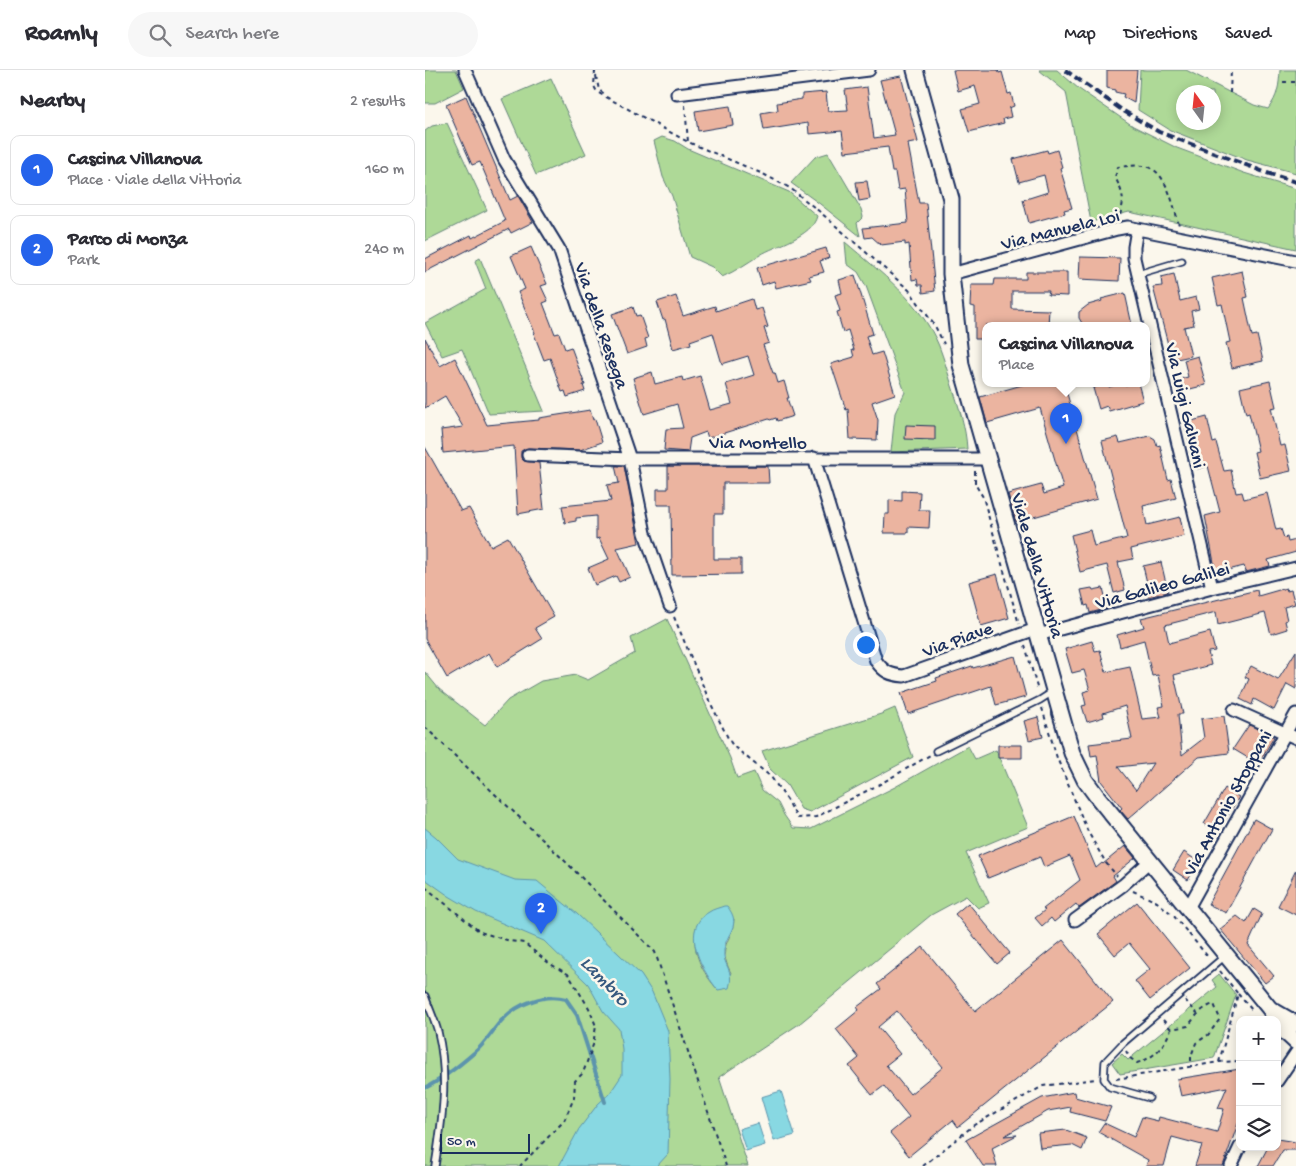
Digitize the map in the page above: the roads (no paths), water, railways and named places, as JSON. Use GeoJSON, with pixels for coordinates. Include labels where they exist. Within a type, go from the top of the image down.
{"type":"FeatureCollection","features":[{"type":"Feature","properties":{"kind":"street","name":"Via della Resega"},"geometry":{"type":"LineString","coordinates":[[465,70],[504,159],[559,249],[630,459],[645,533],[670,606]]}},
{"type":"Feature","properties":{"kind":"street"},"geometry":{"type":"LineString","coordinates":[[680,93],[869,70]]}},
{"type":"Feature","properties":{"kind":"street","name":"Viale della Vittoria"},"geometry":{"type":"LineString","coordinates":[[915,70],[951,199],[951,274],[961,365],[981,459],[1037,632],[1072,753],[1085,780],[1187,908],[1221,960],[1275,1016]]}},
{"type":"Feature","properties":{"kind":"street","name":"Via Manuela Loi"},"geometry":{"type":"LineString","coordinates":[[951,274],[1128,227],[1296,261]]}},
{"type":"Feature","properties":{"kind":"street","name":"Via Luigi Galvani"},"geometry":{"type":"LineString","coordinates":[[1137,229],[1134,258],[1149,322]]}},
{"type":"Feature","properties":{"kind":"street","name":"Via Luigi Galvani"},"geometry":{"type":"LineString","coordinates":[[1150,324],[1213,588]]}},
{"type":"Feature","properties":{"kind":"street","name":"Via Montello"},"geometry":{"type":"LineString","coordinates":[[528,455],[630,459],[981,459]]}},
{"type":"Feature","properties":{"kind":"street","name":"Via Piave"},"geometry":{"type":"LineString","coordinates":[[814,458],[876,660],[889,675],[904,676],[1021,634],[1037,632]]}},
{"type":"Feature","properties":{"kind":"street","name":"Via Galileo Galilei"},"geometry":{"type":"LineString","coordinates":[[1037,632],[1296,568]]}},
{"type":"Feature","properties":{"kind":"street"},"geometry":{"type":"LineString","coordinates":[[1235,710],[1296,738]]}},
{"type":"Feature","properties":{"kind":"street","name":"Via Antonio Stoppani"},"geometry":{"type":"LineString","coordinates":[[1187,908],[1296,714]]}},
{"type":"Feature","properties":{"kind":"street"},"geometry":{"type":"LineString","coordinates":[[1075,920],[1123,885],[1149,861]]}},
{"type":"Feature","properties":{"kind":"street","name":"Viale della Vittoria"},"geometry":{"type":"LineString","coordinates":[[1281,1018],[1296,1024]]}},
{"type":"Feature","properties":{"kind":"street","name":"Viale della Vittoria"},"geometry":{"type":"LineString","coordinates":[[1281,1027],[1296,1042]]}},
{"type":"Feature","properties":{"kind":"street"},"geometry":{"type":"LineString","coordinates":[[1281,1075],[1296,1053]]}},
{"type":"Feature","properties":{"kind":"street"},"geometry":{"type":"LineString","coordinates":[[1231,1166],[1238,1151]]}},
{"type":"Feature","properties":{"kind":"lane"},"geometry":{"type":"LineString","coordinates":[[1138,274],[1183,261]]}},
{"type":"Feature","properties":{"kind":"lane"},"geometry":{"type":"LineString","coordinates":[[936,751],[1040,700],[1054,691]]}},
{"type":"Feature","properties":{"kind":"lane"},"geometry":{"type":"LineString","coordinates":[[1149,1098],[1110,1087],[1104,1079],[1105,1062],[1157,1013],[1221,960]]}},
{"type":"Feature","properties":{"kind":"lane"},"geometry":{"type":"LineString","coordinates":[[425,996],[438,1033],[445,1081],[442,1123],[435,1166]]}},
{"type":"Feature","properties":{"kind":"water","name":"Lambro"},"geometry":{"type":"Polygon","coordinates":[[[425,828],[458,859],[515,880],[537,881],[577,914],[641,975],[652,992],[668,1031],[670,1079],[668,1154],[657,1166],[559,1166],[579,1129],[598,1104],[610,1093],[622,1075],[622,1049],[619,1029],[603,1011],[588,984],[544,941],[476,912],[425,879],[425,828]]]}},
{"type":"Feature","properties":{"kind":"water"},"geometry":{"type":"Polygon","coordinates":[[[727,906],[734,919],[734,924],[724,950],[725,960],[730,972],[730,982],[729,988],[718,990],[700,961],[694,939],[695,929],[700,919],[711,911],[727,906]]]}},
{"type":"Feature","properties":{"kind":"water"},"geometry":{"type":"Polygon","coordinates":[[[781,1091],[795,1135],[774,1141],[761,1097],[781,1091]]]}},
{"type":"Feature","properties":{"kind":"water"},"geometry":{"type":"Polygon","coordinates":[[[758,1123],[765,1145],[746,1151],[739,1129],[758,1123]]]}},
{"type":"Feature","properties":{"kind":"waterway"},"geometry":{"type":"LineString","coordinates":[[425,1088],[445,1076],[475,1052],[509,1014],[524,1004],[549,997],[566,999],[577,1015],[605,1102]]}},
{"type":"Feature","properties":{"kind":"railway"},"geometry":{"type":"LineString","coordinates":[[1065,70],[1122,110],[1159,132],[1296,182]]}},
{"type":"Feature","properties":{"kind":"place","name":"Cascina Villanova"},"geometry":{"type":"Point","coordinates":[1066,444]}},
{"type":"Feature","properties":{"kind":"place","name":"Parco di Monza"},"geometry":{"type":"Point","coordinates":[541,934]}}]}
